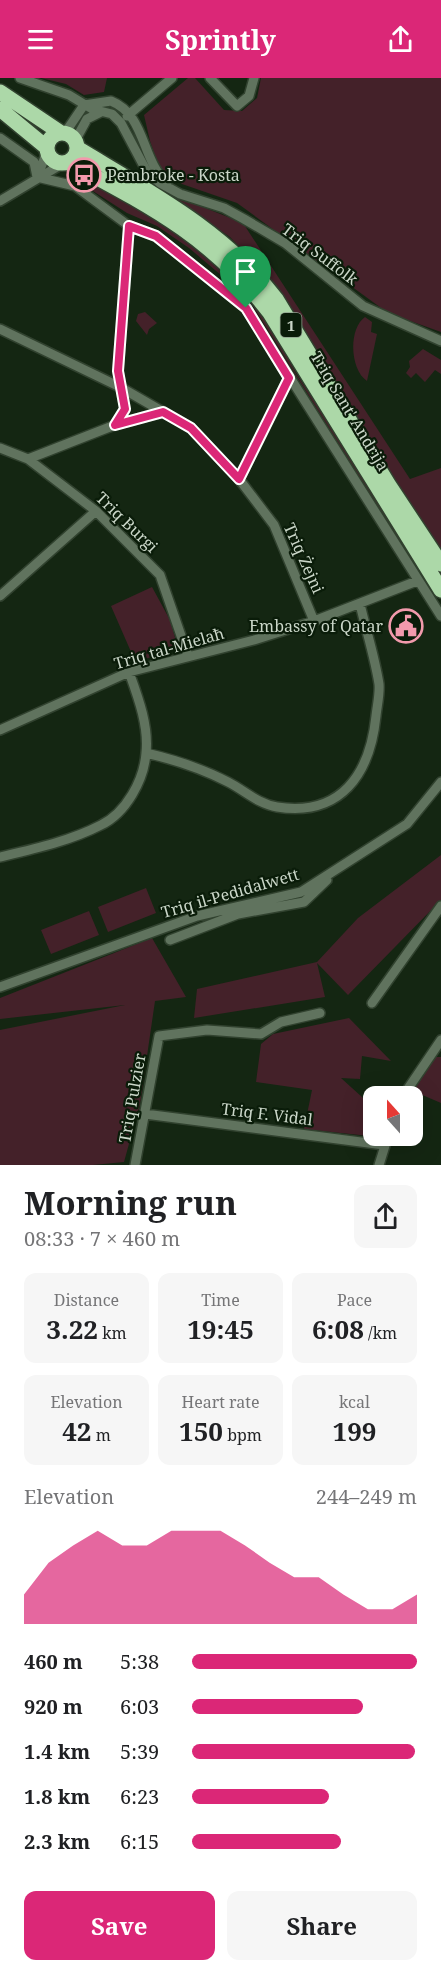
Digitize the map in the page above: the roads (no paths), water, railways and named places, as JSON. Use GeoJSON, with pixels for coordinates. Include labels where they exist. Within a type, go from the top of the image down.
{"type":"FeatureCollection","features":[{"type":"Feature","properties":{"kind":"highway","name":"Triq Sant' Andrija"},"geometry":{"type":"LineString","coordinates":[[0,92],[228,245],[257,274],[276,299],[388,484],[441,564]]}},
{"type":"Feature","properties":{"kind":"highway","name":"Triq Sant' Andrija"},"geometry":{"type":"LineString","coordinates":[[0,110],[46,149],[51,159],[65,163],[161,212],[218,255],[245,281],[270,313],[441,591]]}},
{"type":"Feature","properties":{"kind":"highway"},"geometry":{"type":"LineString","coordinates":[[46,149],[51,137],[70,139],[75,156],[65,163]]}},
{"type":"Feature","properties":{"kind":"street"},"geometry":{"type":"LineString","coordinates":[[20,78],[69,95],[84,105],[112,114],[120,121],[172,78]]}},
{"type":"Feature","properties":{"kind":"street"},"geometry":{"type":"LineString","coordinates":[[210,78],[237,106],[249,96],[254,78]]}},
{"type":"Feature","properties":{"kind":"street"},"geometry":{"type":"LineString","coordinates":[[84,105],[111,101],[130,113]]}},
{"type":"Feature","properties":{"kind":"street"},"geometry":{"type":"LineString","coordinates":[[70,139],[84,105]]}},
{"type":"Feature","properties":{"kind":"street"},"geometry":{"type":"LineString","coordinates":[[70,139],[87,119],[96,113],[104,112]]}},
{"type":"Feature","properties":{"kind":"street","name":"Triq Suffolk"},"geometry":{"type":"LineString","coordinates":[[130,113],[163,180],[180,194]]}},
{"type":"Feature","properties":{"kind":"street","name":"Triq Suffolk"},"geometry":{"type":"LineString","coordinates":[[120,121],[147,172],[180,194],[224,208],[285,243],[363,306],[441,341]]}},
{"type":"Feature","properties":{"kind":"street"},"geometry":{"type":"LineString","coordinates":[[0,138],[33,162],[37,177]]}},
{"type":"Feature","properties":{"kind":"street"},"geometry":{"type":"LineString","coordinates":[[37,177],[46,149]]}},
{"type":"Feature","properties":{"kind":"street"},"geometry":{"type":"LineString","coordinates":[[0,201],[37,177],[65,163]]}},
{"type":"Feature","properties":{"kind":"street"},"geometry":{"type":"LineString","coordinates":[[37,177],[75,186],[129,226],[156,236],[246,308],[441,616]]}},
{"type":"Feature","properties":{"kind":"street"},"geometry":{"type":"LineString","coordinates":[[115,425],[125,409],[118,371],[129,226]]}},
{"type":"Feature","properties":{"kind":"street","name":"Triq Żejni"},"geometry":{"type":"LineString","coordinates":[[0,329],[120,387],[191,428],[239,479],[274,525],[315,621]]}},
{"type":"Feature","properties":{"kind":"street"},"geometry":{"type":"LineString","coordinates":[[239,479],[289,378]]}},
{"type":"Feature","properties":{"kind":"street"},"geometry":{"type":"LineString","coordinates":[[28,459],[115,425],[163,412]]}},
{"type":"Feature","properties":{"kind":"street","name":"Triq Burgi"},"geometry":{"type":"LineString","coordinates":[[0,448],[28,459],[96,511],[160,575],[188,656]]}},
{"type":"Feature","properties":{"kind":"street"},"geometry":{"type":"LineString","coordinates":[[0,596],[96,511]]}},
{"type":"Feature","properties":{"kind":"street","name":"Triq tal-Mielaħ"},"geometry":{"type":"LineString","coordinates":[[0,730],[129,672],[254,640],[315,621],[417,581]]}},
{"type":"Feature","properties":{"kind":"street"},"geometry":{"type":"LineString","coordinates":[[146,753],[188,763],[275,807],[304,808],[330,802],[354,782],[371,751],[379,686],[360,604]]}},
{"type":"Feature","properties":{"kind":"street"},"geometry":{"type":"LineString","coordinates":[[0,857],[39,848],[103,825],[125,806],[138,783],[146,753],[140,702],[129,672]]}},
{"type":"Feature","properties":{"kind":"street","name":"Triq il-Pedidalwett"},"geometry":{"type":"LineString","coordinates":[[0,987],[197,916],[301,892],[407,824],[441,782]]}},
{"type":"Feature","properties":{"kind":"street"},"geometry":{"type":"LineString","coordinates":[[170,940],[238,914],[304,902],[335,871]]}},
{"type":"Feature","properties":{"kind":"street"},"geometry":{"type":"LineString","coordinates":[[372,1003],[441,906]]}},
{"type":"Feature","properties":{"kind":"street","name":"Triq Pulzier"},"geometry":{"type":"LineString","coordinates":[[135,1165],[159,1036],[207,1030],[261,1034],[281,1022],[320,1013]]}},
{"type":"Feature","properties":{"kind":"street"},"geometry":{"type":"LineString","coordinates":[[410,1086],[441,1040]]}},
{"type":"Feature","properties":{"kind":"street","name":"Triq F. Vidal"},"geometry":{"type":"LineString","coordinates":[[145,1114],[363,1138]]}},
{"type":"Feature","properties":{"kind":"street"},"geometry":{"type":"LineString","coordinates":[[379,1165],[384,1146]]}},
{"type":"Feature","properties":{"kind":"place","name":"Pembroke - Kosta"},"geometry":{"type":"Point","coordinates":[84,175]}},
{"type":"Feature","properties":{"kind":"place","name":"Embassy of Qatar"},"geometry":{"type":"Point","coordinates":[406,626]}}]}
